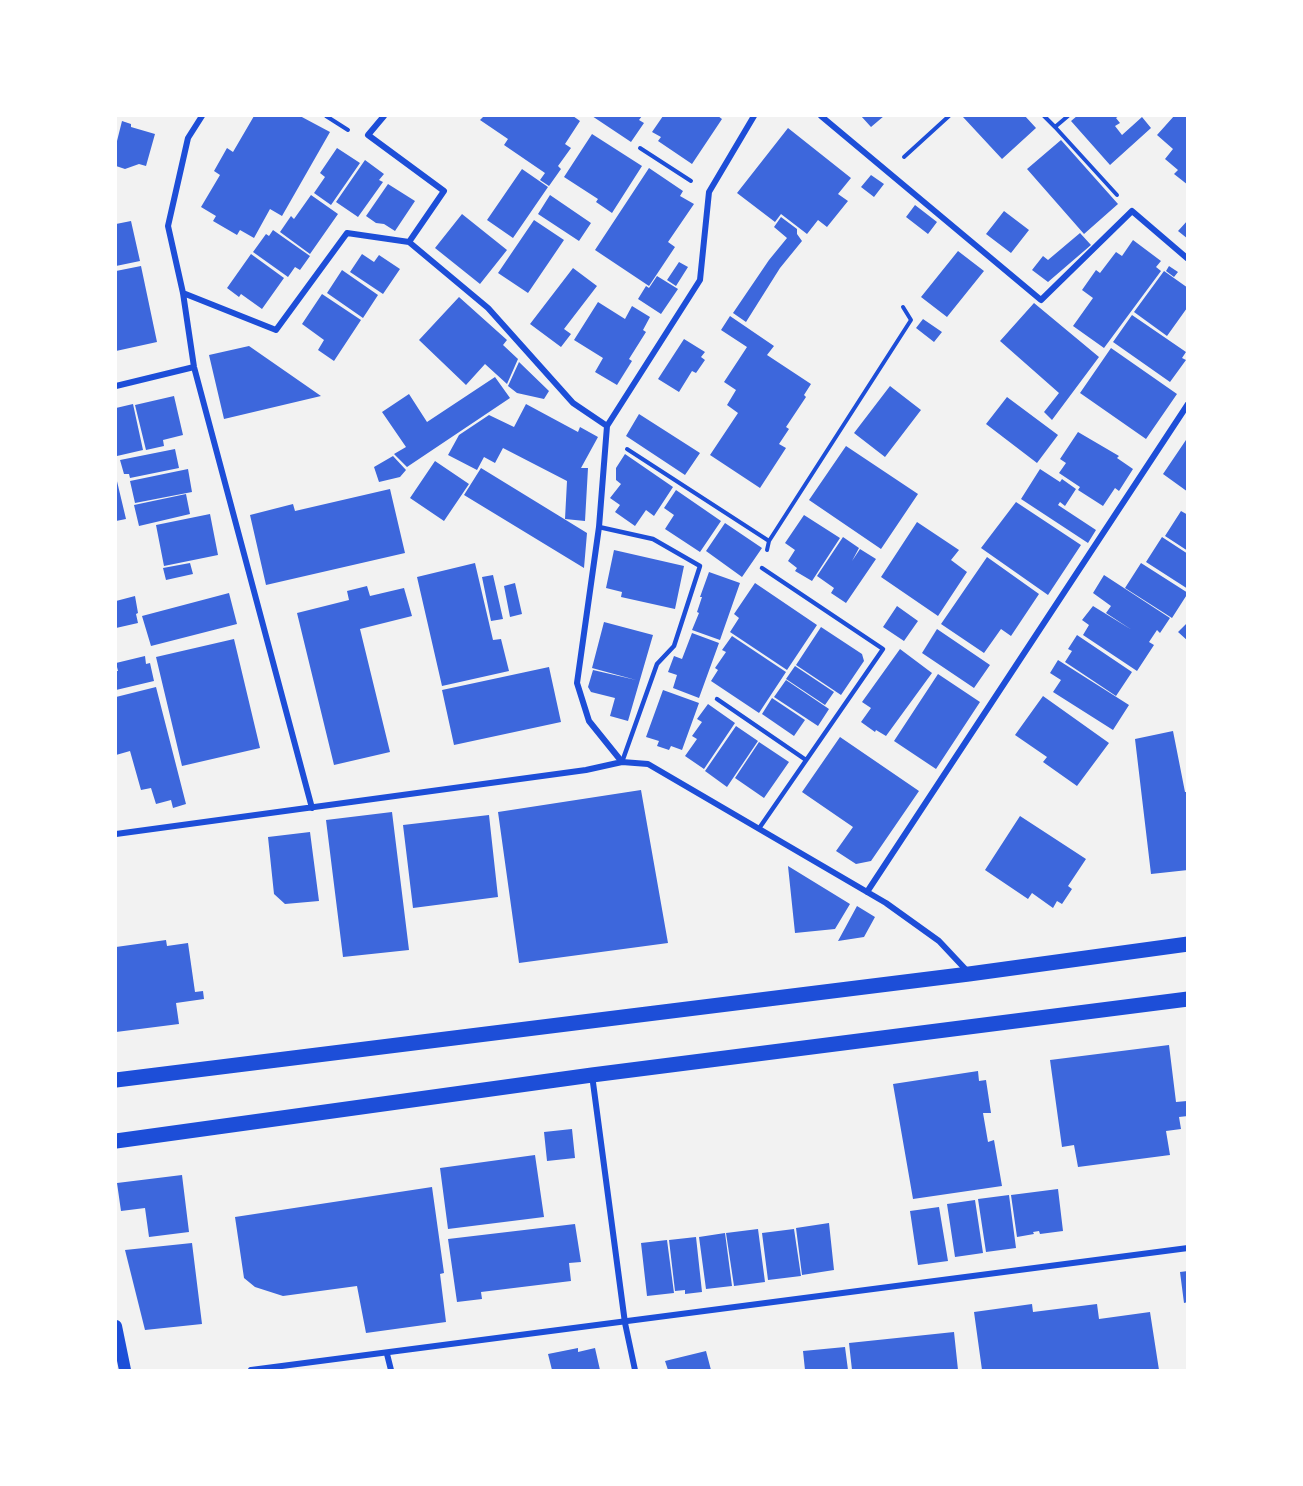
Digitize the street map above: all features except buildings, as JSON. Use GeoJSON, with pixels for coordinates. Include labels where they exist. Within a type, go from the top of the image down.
{"type":"FeatureCollection","features":[{"type":"Feature","properties":{"kind":"main road"},"geometry":{"type":"LineString","coordinates":[[116,1080],[969,974],[1188,944]]}},
{"type":"Feature","properties":{"kind":"main road"},"geometry":{"type":"LineString","coordinates":[[116,1140],[592,1075],[1188,999]]}},
{"type":"Feature","properties":{"kind":"main road"},"geometry":{"type":"LineString","coordinates":[[116,1326],[125,1371]]}},
{"type":"Feature","properties":{"kind":"street"},"geometry":{"type":"LineString","coordinates":[[202,116],[188,138],[168,226],[183,293],[194,367],[312,808]]}},
{"type":"Feature","properties":{"kind":"street"},"geometry":{"type":"LineString","coordinates":[[384,116],[368,135],[444,191],[409,242]]}},
{"type":"Feature","properties":{"kind":"street"},"geometry":{"type":"LineString","coordinates":[[622,762],[589,722],[577,683],[599,527],[607,426],[700,280],[709,192],[754,116]]}},
{"type":"Feature","properties":{"kind":"street"},"geometry":{"type":"LineString","coordinates":[[821,116],[1041,300],[1132,211],[1188,259]]}},
{"type":"Feature","properties":{"kind":"street"},"geometry":{"type":"LineString","coordinates":[[183,293],[276,330],[347,233],[409,242],[488,308],[573,403],[607,426]]}},
{"type":"Feature","properties":{"kind":"street"},"geometry":{"type":"LineString","coordinates":[[116,386],[194,367]]}},
{"type":"Feature","properties":{"kind":"street"},"geometry":{"type":"LineString","coordinates":[[867,892],[1188,404]]}},
{"type":"Feature","properties":{"kind":"street"},"geometry":{"type":"LineString","coordinates":[[116,834],[586,770],[622,762],[648,764],[760,827],[886,903],[939,941],[969,974]]}},
{"type":"Feature","properties":{"kind":"street"},"geometry":{"type":"LineString","coordinates":[[592,1075],[625,1323],[635,1371]]}},
{"type":"Feature","properties":{"kind":"street"},"geometry":{"type":"LineString","coordinates":[[251,1371],[1188,1248]]}},
{"type":"Feature","properties":{"kind":"street"},"geometry":{"type":"LineString","coordinates":[[387,1354],[391,1371]]}},
{"type":"Feature","properties":{"kind":"lane"},"geometry":{"type":"LineString","coordinates":[[599,527],[653,539],[700,566],[674,646],[657,663],[622,762]]}},
{"type":"Feature","properties":{"kind":"lane"},"geometry":{"type":"LineString","coordinates":[[760,827],[883,650],[762,568]]}},
{"type":"Feature","properties":{"kind":"lane"},"geometry":{"type":"LineString","coordinates":[[717,699],[806,760]]}},
{"type":"Feature","properties":{"kind":"path"},"geometry":{"type":"LineString","coordinates":[[888,172],[950,116]]}},
{"type":"Feature","properties":{"kind":"path"},"geometry":{"type":"LineString","coordinates":[[1044,116],[1132,211]]}},
{"type":"Feature","properties":{"kind":"path"},"geometry":{"type":"LineString","coordinates":[[1055,127],[1068,116]]}},
{"type":"Feature","properties":{"kind":"path"},"geometry":{"type":"LineString","coordinates":[[640,148],[709,192]]}},
{"type":"Feature","properties":{"kind":"path"},"geometry":{"type":"LineString","coordinates":[[762,568],[769,540],[911,320],[903,307]]}},
{"type":"Feature","properties":{"kind":"path"},"geometry":{"type":"LineString","coordinates":[[607,435],[769,540]]}}]}
